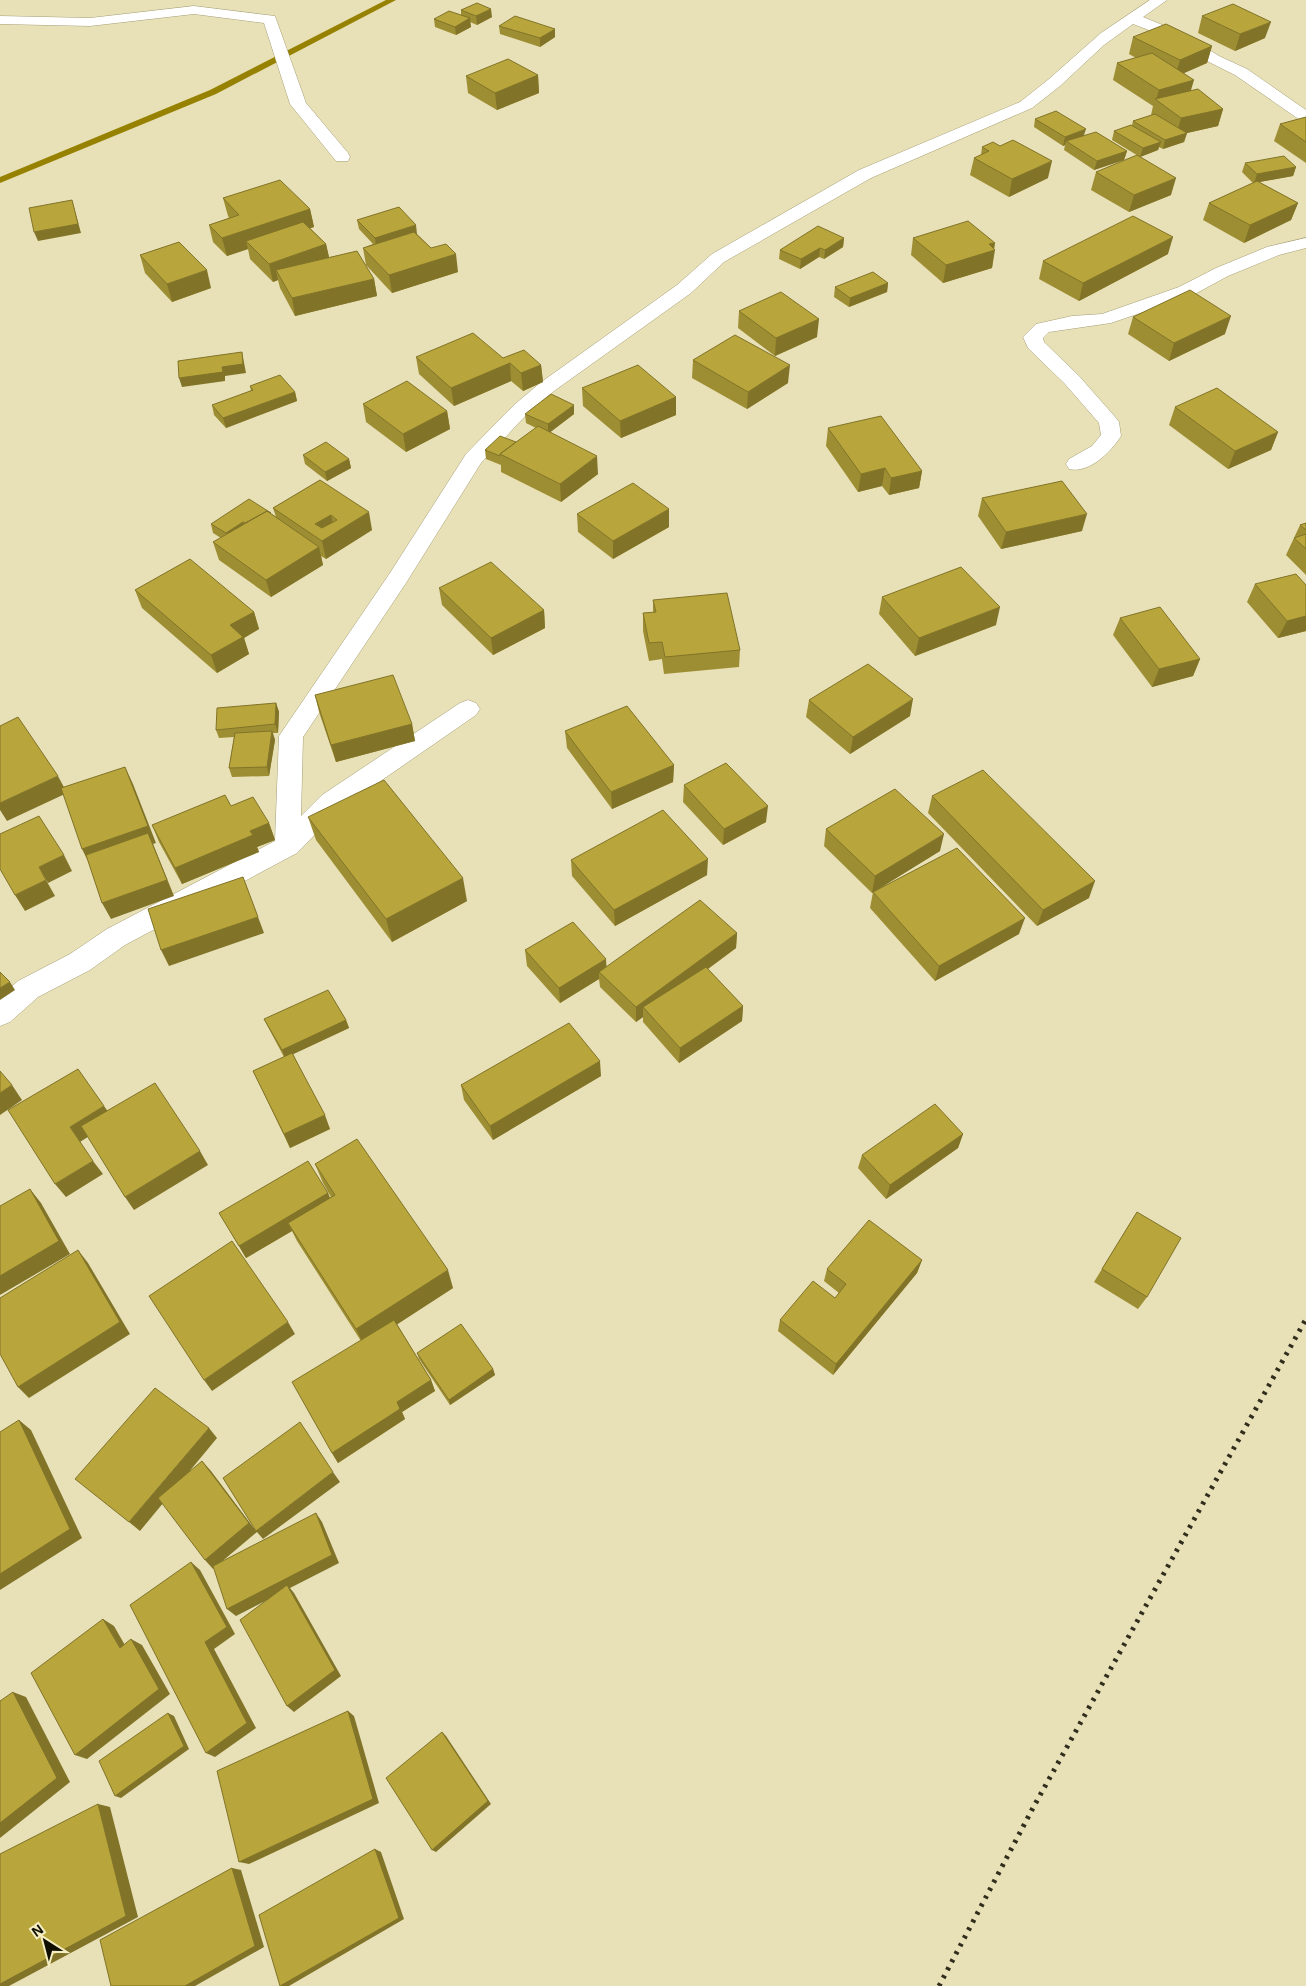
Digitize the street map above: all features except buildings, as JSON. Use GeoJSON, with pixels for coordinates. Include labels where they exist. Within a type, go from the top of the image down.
{"type":"FeatureCollection","features":[{"type":"Feature","properties":{"kind":"street"},"geometry":{"type":"LineString","coordinates":[[288,846],[291,736],[398,578],[473,459],[522,409],[547,387],[684,289],[718,258],[865,174],[1026,105],[1047,90],[1101,40],[1160,0]]}},
{"type":"Feature","properties":{"kind":"street"},"geometry":{"type":"LineString","coordinates":[[0,20],[90,22],[194,10],[270,19],[298,104],[342,157]]}},
{"type":"Feature","properties":{"kind":"street"},"geometry":{"type":"LineString","coordinates":[[1132,18],[1177,36],[1214,59],[1241,72],[1306,117]]}},
{"type":"Feature","properties":{"kind":"street"},"geometry":{"type":"LineString","coordinates":[[1076,464],[1099,450],[1111,436],[1109,422],[1072,380],[1035,344],[1033,337],[1043,328],[1072,322],[1104,319],[1186,291],[1222,272],[1273,251],[1306,242]]}},
{"type":"Feature","properties":{"kind":"street"},"geometry":{"type":"LineString","coordinates":[[0,1014],[28,989],[80,962],[116,937],[253,862],[288,846],[331,802],[468,709]]}},
{"type":"Feature","properties":{"kind":"waterway"},"geometry":{"type":"LineString","coordinates":[[0,180],[213,92],[392,0]]}},
{"type":"Feature","properties":{"kind":"railway"},"geometry":{"type":"LineString","coordinates":[[939,1986],[1034,1806],[1306,1319]]}}]}
